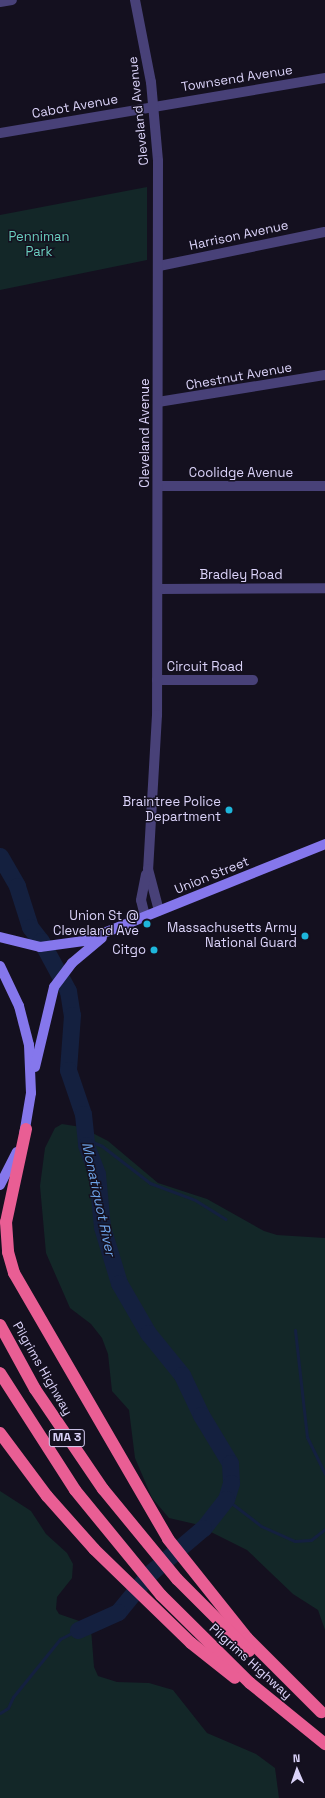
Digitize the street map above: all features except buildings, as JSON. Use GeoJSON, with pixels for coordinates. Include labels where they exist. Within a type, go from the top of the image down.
{"type":"FeatureCollection","features":[{"type":"Feature","properties":{"kind":"highway"},"geometry":{"type":"LineString","coordinates":[[26,1128],[6,1222],[9,1259],[162,1529],[189,1567],[251,1643],[323,1714]]}},
{"type":"Feature","properties":{"kind":"highway","name":"Pilgrims Highway"},"geometry":{"type":"LineString","coordinates":[[0,1325],[73,1447],[146,1544],[177,1579],[256,1657],[323,1714]]}},
{"type":"Feature","properties":{"kind":"highway","name":"Pilgrims Highway"},"geometry":{"type":"LineString","coordinates":[[0,1373],[62,1471],[130,1559],[161,1595],[237,1672],[321,1741]]}},
{"type":"Feature","properties":{"kind":"highway"},"geometry":{"type":"LineString","coordinates":[[0,1433],[51,1501],[116,1572],[150,1605],[218,1665],[321,1741]]}},
{"type":"Feature","properties":{"kind":"main road","name":"Union Street"},"geometry":{"type":"LineString","coordinates":[[0,937],[24,945],[66,945],[109,932],[145,916],[325,844]]}},
{"type":"Feature","properties":{"kind":"main road","name":"Union Street"},"geometry":{"type":"LineString","coordinates":[[31,1093],[49,998],[72,963],[109,932]]}},
{"type":"Feature","properties":{"kind":"main road"},"geometry":{"type":"LineString","coordinates":[[0,966],[25,1025],[31,1093],[26,1128],[0,1185]]}},
{"type":"Feature","properties":{"kind":"street"},"geometry":{"type":"LineString","coordinates":[[0,2],[12,0]]}},
{"type":"Feature","properties":{"kind":"street","name":"Cleveland Avenue"},"geometry":{"type":"LineString","coordinates":[[135,0],[154,106],[159,266],[157,680],[148,869],[141,900],[145,916]]}},
{"type":"Feature","properties":{"kind":"street","name":"Townsend Avenue"},"geometry":{"type":"LineString","coordinates":[[154,106],[325,78]]}},
{"type":"Feature","properties":{"kind":"street","name":"Cabot Avenue"},"geometry":{"type":"LineString","coordinates":[[0,133],[154,106]]}},
{"type":"Feature","properties":{"kind":"street","name":"Harrison Avenue"},"geometry":{"type":"LineString","coordinates":[[159,266],[325,232]]}},
{"type":"Feature","properties":{"kind":"street","name":"Chestnut Avenue"},"geometry":{"type":"LineString","coordinates":[[158,402],[325,375]]}},
{"type":"Feature","properties":{"kind":"street","name":"Coolidge Avenue"},"geometry":{"type":"LineString","coordinates":[[158,486],[325,486]]}},
{"type":"Feature","properties":{"kind":"street","name":"Bradley Road"},"geometry":{"type":"LineString","coordinates":[[158,589],[325,588]]}},
{"type":"Feature","properties":{"kind":"street","name":"Circuit Road"},"geometry":{"type":"LineString","coordinates":[[157,680],[254,680]]}},
{"type":"Feature","properties":{"kind":"street","name":"Cleveland Avenue"},"geometry":{"type":"LineString","coordinates":[[148,869],[159,911]]}},
{"type":"Feature","properties":{"kind":"green space","name":"Penniman Park"},"geometry":{"type":"Polygon","coordinates":[[[147,187],[147,260],[0,290],[0,215],[147,187]]]}},
{"type":"Feature","properties":{"kind":"green space"},"geometry":{"type":"Polygon","coordinates":[[[62,1124],[81,1127],[108,1141],[158,1183],[207,1199],[264,1231],[277,1235],[325,1238],[325,1630],[318,1610],[293,1594],[247,1550],[195,1524],[169,1518],[152,1498],[135,1458],[129,1410],[112,1391],[108,1354],[102,1338],[91,1324],[70,1308],[46,1253],[40,1186],[45,1148],[55,1128],[62,1124]]]}},
{"type":"Feature","properties":{"kind":"green space"},"geometry":{"type":"Polygon","coordinates":[[[0,1491],[31,1511],[46,1534],[67,1553],[73,1564],[72,1578],[57,1597],[56,1609],[59,1614],[85,1623],[91,1629],[94,1667],[98,1676],[117,1682],[149,1683],[173,1690],[207,1733],[256,1754],[275,1768],[279,1798],[0,1798],[0,1491]]]}},
{"type":"Feature","properties":{"kind":"waterway","name":"Monatiquot River"},"geometry":{"type":"LineString","coordinates":[[0,856],[17,886],[30,927],[41,941],[68,991],[72,1015],[68,1070],[83,1114],[86,1145],[97,1174],[102,1227],[119,1283],[148,1333],[182,1375],[201,1415],[230,1463],[231,1483],[226,1499],[203,1528],[149,1574],[118,1612],[78,1630]]}},
{"type":"Feature","properties":{"kind":"waterway"},"geometry":{"type":"LineString","coordinates":[[85,1139],[102,1146],[150,1183],[195,1200],[226,1219]]}},
{"type":"Feature","properties":{"kind":"waterway"},"geometry":{"type":"LineString","coordinates":[[295,1330],[307,1437],[325,1474]]}},
{"type":"Feature","properties":{"kind":"waterway"},"geometry":{"type":"LineString","coordinates":[[226,1499],[261,1526],[295,1541],[311,1540],[325,1529]]}},
{"type":"Feature","properties":{"kind":"waterway","name":"Monatiquot River"},"geometry":{"type":"LineString","coordinates":[[0,1713],[8,1708],[13,1697],[60,1639],[78,1630]]}},
{"type":"Feature","properties":{"kind":"place","name":"Braintree Police Department"},"geometry":{"type":"Point","coordinates":[229,810]}},
{"type":"Feature","properties":{"kind":"place","name":"Union St @ Cleveland Ave"},"geometry":{"type":"Point","coordinates":[147,924]}},
{"type":"Feature","properties":{"kind":"place","name":"Massachusetts Army National Guard"},"geometry":{"type":"Point","coordinates":[305,936]}},
{"type":"Feature","properties":{"kind":"place","name":"Citgo"},"geometry":{"type":"Point","coordinates":[154,950]}}]}
